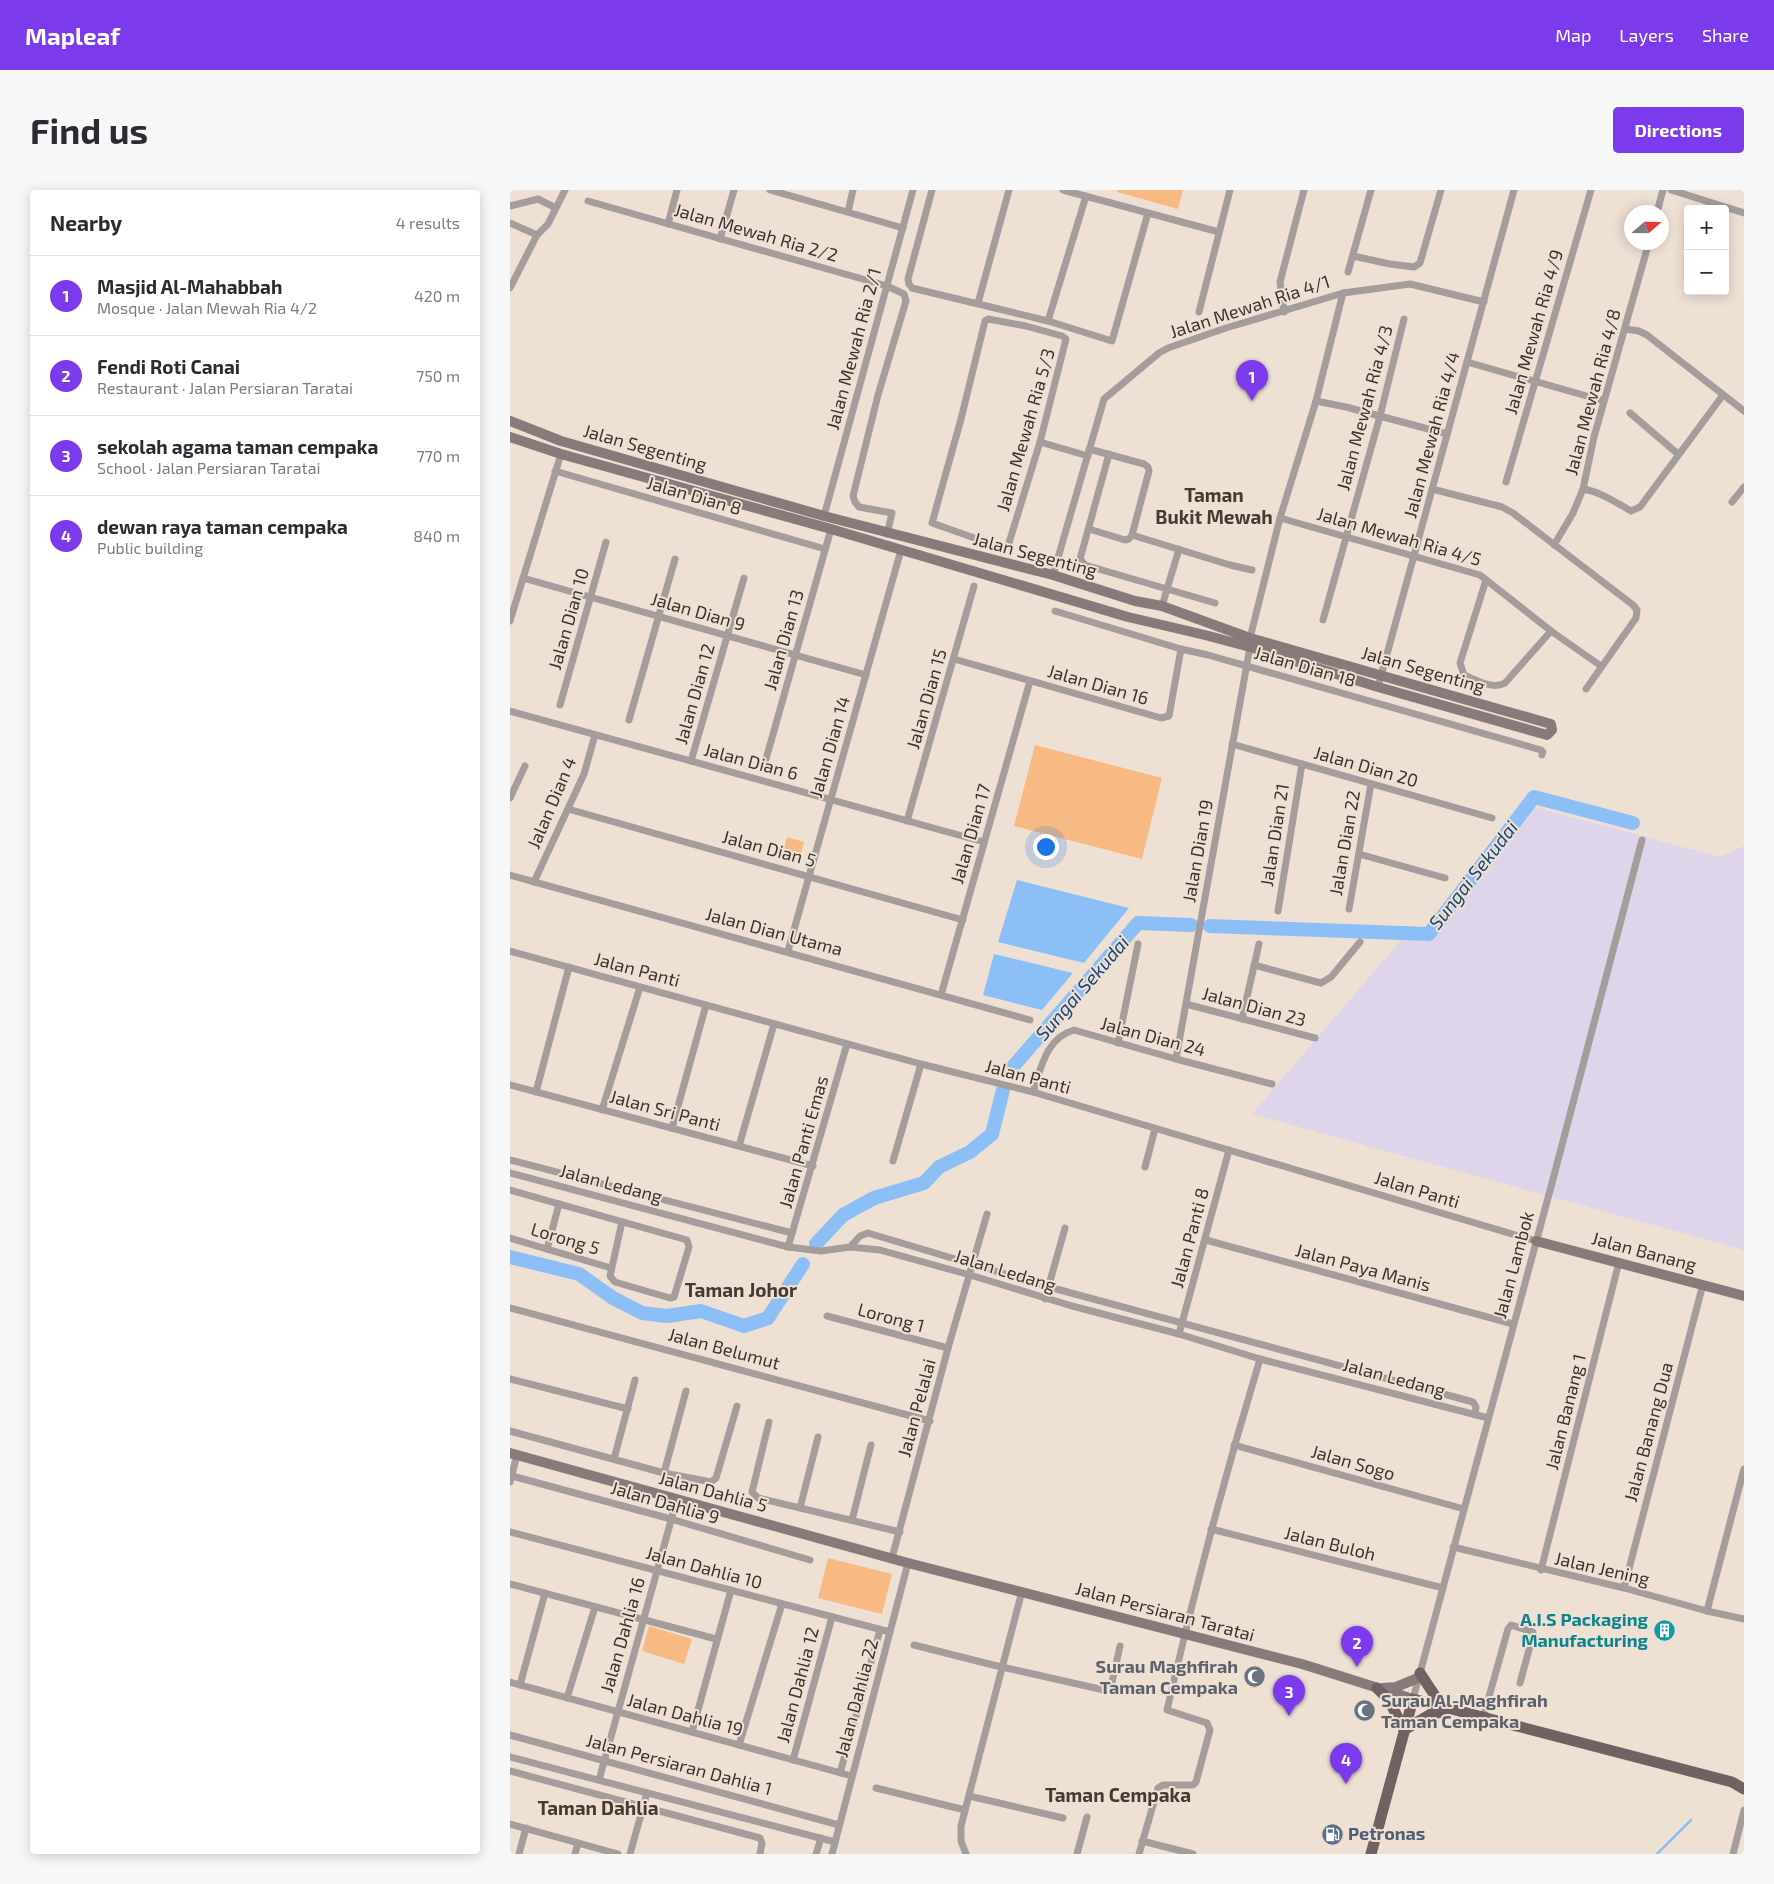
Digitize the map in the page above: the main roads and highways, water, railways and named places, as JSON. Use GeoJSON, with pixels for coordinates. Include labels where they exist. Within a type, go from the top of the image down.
{"type":"FeatureCollection","features":[{"type":"Feature","properties":{"kind":"main road"},"geometry":{"type":"LineString","coordinates":[[1419,1676],[1448,1709]]}},
{"type":"Feature","properties":{"kind":"main road"},"geometry":{"type":"LineString","coordinates":[[1377,1688],[1389,1700],[1404,1730]]}},
{"type":"Feature","properties":{"kind":"main road"},"geometry":{"type":"LineString","coordinates":[[1371,1854],[1413,1699],[1732,1782],[1744,1789]]}},
{"type":"Feature","properties":{"kind":"main road"},"geometry":{"type":"LineString","coordinates":[[1404,1730],[1431,1714],[1448,1709]]}},
{"type":"Feature","properties":{"kind":"main road"},"geometry":{"type":"LineString","coordinates":[[1732,1782],[1744,1780]]}},
{"type":"Feature","properties":{"kind":"water"},"geometry":{"type":"Polygon","coordinates":[[[1017,880],[1129,908],[1084,963],[998,942],[1017,880]]]}},
{"type":"Feature","properties":{"kind":"water"},"geometry":{"type":"Polygon","coordinates":[[[994,954],[1073,973],[1042,1010],[983,995],[994,954]]]}},
{"type":"Feature","properties":{"kind":"waterway","name":"Sungai Sekudai"},"geometry":{"type":"LineString","coordinates":[[1210,926],[1429,934],[1534,797],[1633,823]]}},
{"type":"Feature","properties":{"kind":"waterway","name":"Sungai Sekudai"},"geometry":{"type":"LineString","coordinates":[[1010,1070],[1138,923],[1191,925]]}},
{"type":"Feature","properties":{"kind":"waterway","name":"Sungai Sekudai"},"geometry":{"type":"LineString","coordinates":[[816,1244],[843,1215],[874,1198],[924,1183],[939,1167],[970,1152],[992,1134],[1003,1090]]}},
{"type":"Feature","properties":{"kind":"waterway","name":"Sungai Sekudai"},"geometry":{"type":"LineString","coordinates":[[510,1257],[579,1274],[613,1298],[642,1313],[667,1316],[701,1311],[744,1326],[768,1318],[803,1264]]}},
{"type":"Feature","properties":{"kind":"waterway"},"geometry":{"type":"LineString","coordinates":[[1657,1854],[1691,1820]]}},
{"type":"Feature","properties":{"kind":"place","name":"Masjid Al-Mahabbah"},"geometry":{"type":"Point","coordinates":[1252,401]}},
{"type":"Feature","properties":{"kind":"place","name":"A.I.S Packaging Manufacturing"},"geometry":{"type":"Point","coordinates":[1664,1630]}},
{"type":"Feature","properties":{"kind":"place","name":"Fendi Roti Canai"},"geometry":{"type":"Point","coordinates":[1357,1667]}},
{"type":"Feature","properties":{"kind":"place","name":"Surau Maghfirah Taman Cempaka"},"geometry":{"type":"Point","coordinates":[1254,1677]}},
{"type":"Feature","properties":{"kind":"place","name":"Surau Al-Maghfirah Taman Cempaka"},"geometry":{"type":"Point","coordinates":[1365,1711]}},
{"type":"Feature","properties":{"kind":"place","name":"sekolah agama taman cempaka"},"geometry":{"type":"Point","coordinates":[1289,1716]}},
{"type":"Feature","properties":{"kind":"place","name":"dewan raya taman cempaka"},"geometry":{"type":"Point","coordinates":[1346,1784]}},
{"type":"Feature","properties":{"kind":"place","name":"Petronas"},"geometry":{"type":"Point","coordinates":[1332,1834]}},
{"type":"Feature","properties":{"kind":"district","name":"Taman Bukit Mewah"},"geometry":{"type":"Point","coordinates":[1214,506]}},
{"type":"Feature","properties":{"kind":"district","name":"Taman Johor"},"geometry":{"type":"Point","coordinates":[741,1290]}},
{"type":"Feature","properties":{"kind":"district","name":"Taman Cempaka"},"geometry":{"type":"Point","coordinates":[1118,1795]}},
{"type":"Feature","properties":{"kind":"district","name":"Taman Dahlia"},"geometry":{"type":"Point","coordinates":[598,1808]}}]}
